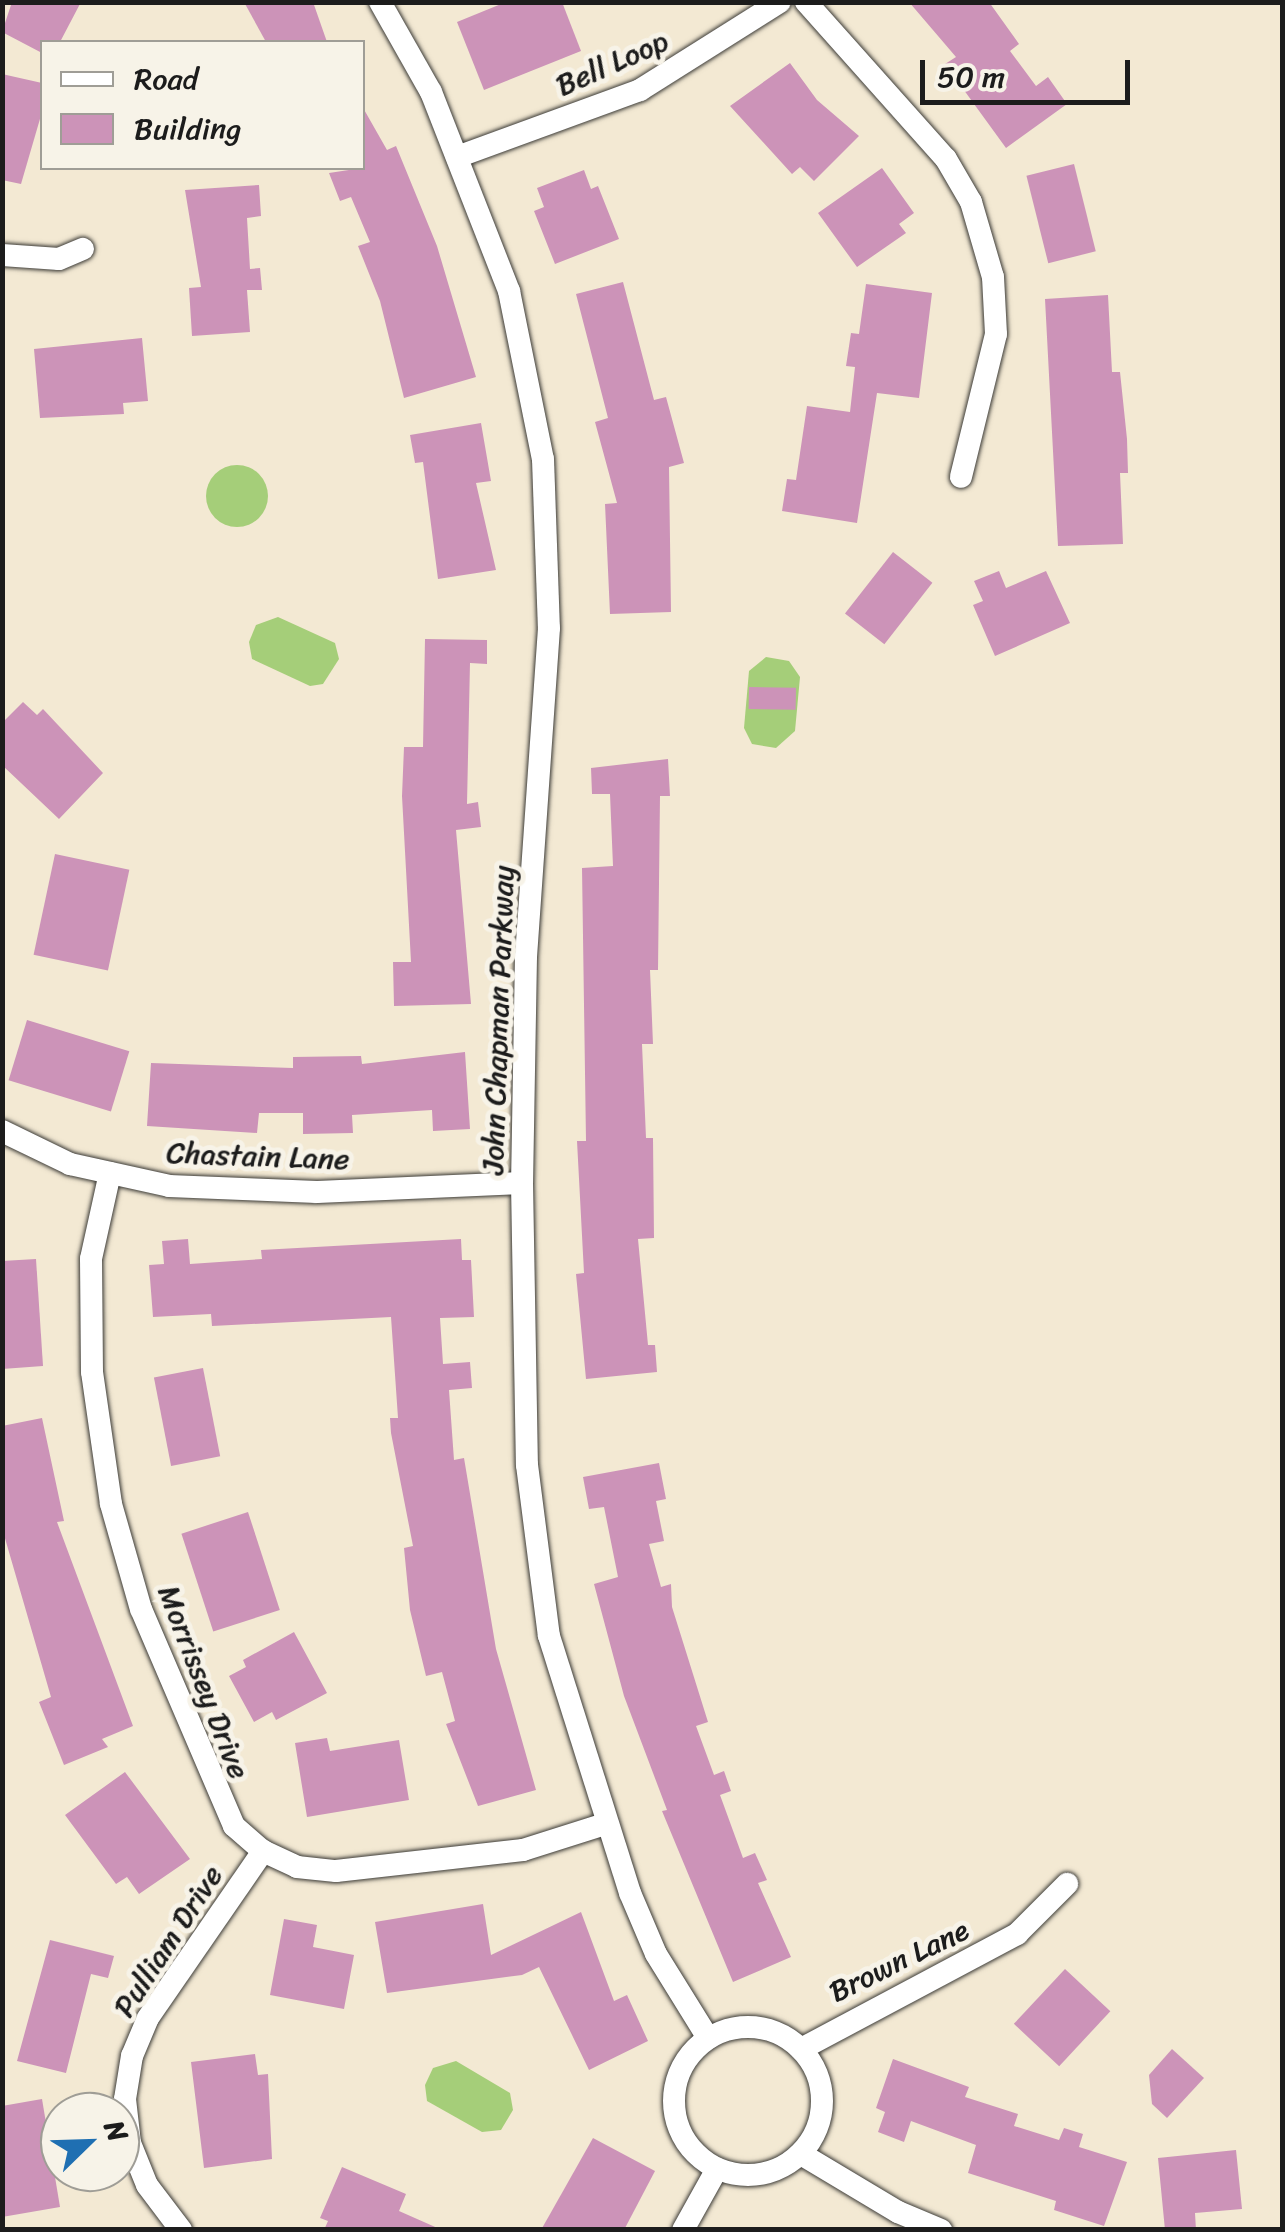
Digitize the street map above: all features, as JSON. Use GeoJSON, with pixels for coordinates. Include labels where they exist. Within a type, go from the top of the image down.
{"type":"FeatureCollection","features":[{"type":"Feature","properties":{"kind":"street","name":"John Chapman Parkway"},"geometry":{"type":"LineString","coordinates":[[380,2],[431,92],[508,291],[544,459],[549,628],[526,956],[522,1184],[532,1533],[549,1636],[605,1824],[656,1954],[708,2038]]}},
{"type":"Feature","properties":{"kind":"street","name":"Bell Loop"},"geometry":{"type":"LineString","coordinates":[[457,158],[640,90],[780,2]]}},
{"type":"Feature","properties":{"kind":"street"},"geometry":{"type":"LineString","coordinates":[[806,2],[946,159],[972,202],[992,277],[996,334],[961,476]]}},
{"type":"Feature","properties":{"kind":"street"},"geometry":{"type":"LineString","coordinates":[[2,254],[41,260],[83,249]]}},
{"type":"Feature","properties":{"kind":"street","name":"Chastain Lane"},"geometry":{"type":"LineString","coordinates":[[2,1131],[70,1164],[169,1186],[317,1192],[522,1184]]}},
{"type":"Feature","properties":{"kind":"street","name":"Morrissey Drive"},"geometry":{"type":"LineString","coordinates":[[110,1173],[91,1259],[92,1372],[111,1504],[141,1609],[218,1800],[264,1852],[298,1867],[336,1871],[523,1850],[605,1824]]}},
{"type":"Feature","properties":{"kind":"street","name":"Pulliam Drive"},"geometry":{"type":"LineString","coordinates":[[182,2230],[147,2185],[130,2144],[125,2099],[132,2056],[148,2018],[264,1852]]}},
{"type":"Feature","properties":{"kind":"street","name":"Brown Lane"},"geometry":{"type":"LineString","coordinates":[[801,2049],[1017,1934],[1067,1884]]}},
{"type":"Feature","properties":{"kind":"street"},"geometry":{"type":"LineString","coordinates":[[748,2027],[784,2036],[801,2049],[822,2098],[819,2124],[801,2154],[754,2176],[717,2169],[683,2138],[674,2108],[676,2082],[688,2056],[708,2038],[748,2027]]}},
{"type":"Feature","properties":{"kind":"street"},"geometry":{"type":"LineString","coordinates":[[801,2154],[941,2230]]}},
{"type":"Feature","properties":{"kind":"street"},"geometry":{"type":"LineString","coordinates":[[683,2230],[717,2169]]}},
{"type":"Feature","properties":{"kind":"green space"},"geometry":{"type":"Polygon","coordinates":[[[237,465],[259,474],[268,496],[259,518],[237,527],[215,518],[206,496],[215,474],[237,465]]]}},
{"type":"Feature","properties":{"kind":"green space"},"geometry":{"type":"Polygon","coordinates":[[[278,617],[335,643],[339,659],[323,684],[310,686],[252,659],[249,642],[256,625],[278,617]]]}},
{"type":"Feature","properties":{"kind":"green space"},"geometry":{"type":"Polygon","coordinates":[[[766,657],[789,661],[800,677],[795,731],[776,748],[752,744],[744,728],[749,671],[766,657]]]}},
{"type":"Feature","properties":{"kind":"green space"},"geometry":{"type":"Polygon","coordinates":[[[456,2061],[510,2093],[513,2110],[501,2130],[482,2132],[427,2101],[425,2085],[433,2068],[456,2061]]]}},
{"type":"Feature","properties":{"kind":"building"},"geometry":{"type":"Polygon","coordinates":[[[12,2],[81,2],[61,40],[40,40],[40,52],[2,32],[12,2]]]}},
{"type":"Feature","properties":{"kind":"building"},"geometry":{"type":"Polygon","coordinates":[[[244,2],[313,2],[326,40],[265,40],[244,2]]]}},
{"type":"Feature","properties":{"kind":"building"},"geometry":{"type":"Polygon","coordinates":[[[506,2],[562,2],[581,51],[484,90],[457,22],[506,2]]]}},
{"type":"Feature","properties":{"kind":"building"},"geometry":{"type":"Polygon","coordinates":[[[909,2],[989,2],[1019,44],[1010,51],[1036,86],[1048,77],[1067,104],[1006,148],[945,64],[956,57],[909,2]]]}},
{"type":"Feature","properties":{"kind":"building"},"geometry":{"type":"Polygon","coordinates":[[[790,63],[817,100],[859,136],[814,181],[800,167],[792,174],[730,106],[790,63]]]}},
{"type":"Feature","properties":{"kind":"building"},"geometry":{"type":"Polygon","coordinates":[[[2,74],[40,83],[40,119],[21,184],[2,180],[2,74]]]}},
{"type":"Feature","properties":{"kind":"building"},"geometry":{"type":"Polygon","coordinates":[[[365,111],[387,150],[396,146],[437,246],[476,377],[404,398],[380,301],[358,246],[370,242],[351,197],[340,201],[329,173],[365,170],[365,111]]]}},
{"type":"Feature","properties":{"kind":"building"},"geometry":{"type":"Polygon","coordinates":[[[1074,164],[1096,251],[1048,263],[1026,176],[1074,164]]]}},
{"type":"Feature","properties":{"kind":"building"},"geometry":{"type":"Polygon","coordinates":[[[882,168],[914,213],[899,224],[906,233],[857,267],[818,213],[882,168]]]}},
{"type":"Feature","properties":{"kind":"building"},"geometry":{"type":"Polygon","coordinates":[[[584,170],[591,189],[598,186],[619,239],[555,264],[534,211],[544,207],[537,188],[584,170]]]}},
{"type":"Feature","properties":{"kind":"building"},"geometry":{"type":"Polygon","coordinates":[[[259,185],[261,216],[247,218],[250,269],[260,268],[262,290],[247,290],[250,332],[192,336],[189,288],[201,287],[185,190],[259,185]]]}},
{"type":"Feature","properties":{"kind":"building"},"geometry":{"type":"Polygon","coordinates":[[[623,282],[654,400],[666,397],[684,463],[669,467],[671,612],[610,614],[605,504],[617,503],[595,422],[608,418],[576,294],[623,282]]]}},
{"type":"Feature","properties":{"kind":"building"},"geometry":{"type":"Polygon","coordinates":[[[866,284],[932,293],[919,398],[877,393],[857,523],[782,511],[787,479],[796,480],[807,406],[850,412],[855,367],[846,366],[851,333],[859,334],[866,284]]]}},
{"type":"Feature","properties":{"kind":"building"},"geometry":{"type":"Polygon","coordinates":[[[1108,295],[1112,372],[1120,372],[1127,439],[1128,473],[1120,473],[1123,544],[1058,546],[1045,299],[1108,295]]]}},
{"type":"Feature","properties":{"kind":"building"},"geometry":{"type":"Polygon","coordinates":[[[142,338],[148,401],[123,403],[124,414],[40,418],[34,349],[142,338]]]}},
{"type":"Feature","properties":{"kind":"building"},"geometry":{"type":"Polygon","coordinates":[[[481,423],[491,481],[476,483],[496,570],[438,579],[423,462],[415,463],[410,435],[481,423]]]}},
{"type":"Feature","properties":{"kind":"building"},"geometry":{"type":"Polygon","coordinates":[[[893,552],[932,583],[884,644],[845,613],[893,552]]]}},
{"type":"Feature","properties":{"kind":"building"},"geometry":{"type":"Polygon","coordinates":[[[999,571],[1006,588],[1046,571],[1070,623],[995,656],[973,605],[983,601],[974,581],[999,571]]]}},
{"type":"Feature","properties":{"kind":"building"},"geometry":{"type":"Polygon","coordinates":[[[425,639],[487,640],[487,664],[470,663],[467,804],[478,802],[481,827],[456,830],[471,1004],[394,1006],[393,962],[411,962],[402,796],[404,747],[423,747],[425,639]]]}},
{"type":"Feature","properties":{"kind":"building"},"geometry":{"type":"Polygon","coordinates":[[[749,687],[796,688],[796,710],[749,709],[749,687]]]}},
{"type":"Feature","properties":{"kind":"building"},"geometry":{"type":"Polygon","coordinates":[[[23,702],[37,715],[43,709],[103,773],[59,819],[2,765],[2,723],[23,702]]]}},
{"type":"Feature","properties":{"kind":"building"},"geometry":{"type":"Polygon","coordinates":[[[668,759],[670,796],[660,796],[658,970],[650,970],[653,1044],[642,1044],[646,1138],[653,1138],[654,1238],[638,1239],[648,1345],[655,1345],[657,1372],[586,1379],[576,1274],[584,1273],[577,1141],[586,1141],[582,868],[613,866],[610,794],[592,794],[591,768],[668,759]]]}},
{"type":"Feature","properties":{"kind":"building"},"geometry":{"type":"Polygon","coordinates":[[[55,854],[129,870],[108,971],[34,955],[55,854]]]}},
{"type":"Feature","properties":{"kind":"building"},"geometry":{"type":"Polygon","coordinates":[[[27,1020],[129,1051],[111,1112],[9,1080],[27,1020]]]}},
{"type":"Feature","properties":{"kind":"building"},"geometry":{"type":"Polygon","coordinates":[[[465,1052],[470,1129],[433,1131],[432,1110],[352,1115],[353,1133],[303,1134],[303,1113],[259,1113],[257,1133],[147,1126],[151,1063],[293,1068],[293,1057],[361,1056],[362,1064],[465,1052]]]}},
{"type":"Feature","properties":{"kind":"building"},"geometry":{"type":"Polygon","coordinates":[[[188,1239],[190,1264],[262,1259],[261,1250],[461,1239],[462,1260],[471,1260],[474,1317],[440,1318],[443,1364],[470,1362],[472,1388],[449,1390],[454,1460],[464,1458],[496,1649],[536,1790],[478,1806],[446,1724],[455,1721],[442,1672],[426,1676],[410,1610],[404,1548],[413,1546],[391,1433],[390,1418],[398,1418],[391,1317],[212,1326],[211,1314],[153,1317],[149,1265],[164,1264],[162,1241],[188,1239]]]}},
{"type":"Feature","properties":{"kind":"building"},"geometry":{"type":"Polygon","coordinates":[[[36,1259],[43,1366],[2,1369],[2,1261],[36,1259]]]}},
{"type":"Feature","properties":{"kind":"building"},"geometry":{"type":"Polygon","coordinates":[[[203,1368],[220,1456],[171,1466],[154,1378],[203,1368]]]}},
{"type":"Feature","properties":{"kind":"building"},"geometry":{"type":"Polygon","coordinates":[[[42,1418],[64,1521],[57,1522],[133,1726],[102,1739],[108,1747],[64,1765],[39,1702],[51,1697],[2,1528],[2,1426],[42,1418]]]}},
{"type":"Feature","properties":{"kind":"building"},"geometry":{"type":"Polygon","coordinates":[[[659,1463],[666,1499],[656,1501],[664,1541],[649,1544],[661,1587],[671,1584],[672,1607],[708,1722],[696,1726],[714,1775],[724,1771],[731,1791],[720,1795],[743,1858],[755,1853],[767,1880],[758,1883],[791,1957],[733,1982],[662,1811],[667,1810],[624,1696],[594,1584],[618,1577],[604,1507],[589,1509],[583,1477],[659,1463]]]}},
{"type":"Feature","properties":{"kind":"building"},"geometry":{"type":"Polygon","coordinates":[[[248,1512],[280,1610],[213,1632],[181,1534],[248,1512]]]}},
{"type":"Feature","properties":{"kind":"building"},"geometry":{"type":"Polygon","coordinates":[[[294,1632],[327,1693],[276,1720],[272,1712],[254,1722],[229,1676],[246,1667],[243,1660],[294,1632]]]}},
{"type":"Feature","properties":{"kind":"building"},"geometry":{"type":"Polygon","coordinates":[[[327,1738],[330,1751],[399,1740],[409,1800],[307,1817],[295,1743],[327,1738]]]}},
{"type":"Feature","properties":{"kind":"building"},"geometry":{"type":"Polygon","coordinates":[[[125,1772],[190,1859],[139,1894],[127,1877],[116,1884],[65,1815],[125,1772]]]}},
{"type":"Feature","properties":{"kind":"building"},"geometry":{"type":"Polygon","coordinates":[[[483,1904],[491,1955],[581,1912],[614,2001],[627,1995],[648,2041],[589,2070],[539,1967],[522,1975],[387,1993],[375,1922],[483,1904]]]}},
{"type":"Feature","properties":{"kind":"building"},"geometry":{"type":"Polygon","coordinates":[[[284,1919],[317,1925],[313,1947],[354,1955],[344,2009],[270,1995],[284,1919]]]}},
{"type":"Feature","properties":{"kind":"building"},"geometry":{"type":"Polygon","coordinates":[[[50,1940],[114,1956],[108,1978],[91,1974],[66,2073],[17,2061],[50,1940]]]}},
{"type":"Feature","properties":{"kind":"building"},"geometry":{"type":"Polygon","coordinates":[[[1065,1969],[1110,2011],[1059,2066],[1014,2024],[1065,1969]]]}},
{"type":"Feature","properties":{"kind":"building"},"geometry":{"type":"Polygon","coordinates":[[[1172,2049],[1204,2078],[1167,2118],[1152,2104],[1149,2075],[1172,2049]]]}},
{"type":"Feature","properties":{"kind":"building"},"geometry":{"type":"Polygon","coordinates":[[[255,2054],[258,2075],[268,2074],[272,2159],[204,2168],[191,2062],[255,2054]]]}},
{"type":"Feature","properties":{"kind":"building"},"geometry":{"type":"Polygon","coordinates":[[[893,2059],[969,2087],[965,2097],[1018,2114],[1014,2126],[1059,2140],[1064,2128],[1083,2134],[1079,2147],[1127,2162],[1104,2226],[1054,2210],[1056,2201],[968,2173],[976,2145],[911,2121],[904,2142],[878,2132],[885,2112],[876,2108],[893,2059]]]}},
{"type":"Feature","properties":{"kind":"building"},"geometry":{"type":"Polygon","coordinates":[[[40,2099],[40,2192],[58,2192],[60,2207],[2,2217],[2,2106],[40,2099]]]}},
{"type":"Feature","properties":{"kind":"building"},"geometry":{"type":"Polygon","coordinates":[[[593,2138],[655,2171],[624,2230],[541,2230],[593,2138]]]}},
{"type":"Feature","properties":{"kind":"building"},"geometry":{"type":"Polygon","coordinates":[[[1236,2150],[1242,2209],[1195,2213],[1196,2230],[1165,2230],[1158,2158],[1236,2150]]]}},
{"type":"Feature","properties":{"kind":"building"},"geometry":{"type":"Polygon","coordinates":[[[342,2167],[406,2194],[399,2211],[442,2230],[324,2230],[328,2221],[320,2218],[342,2167]]]}}]}
